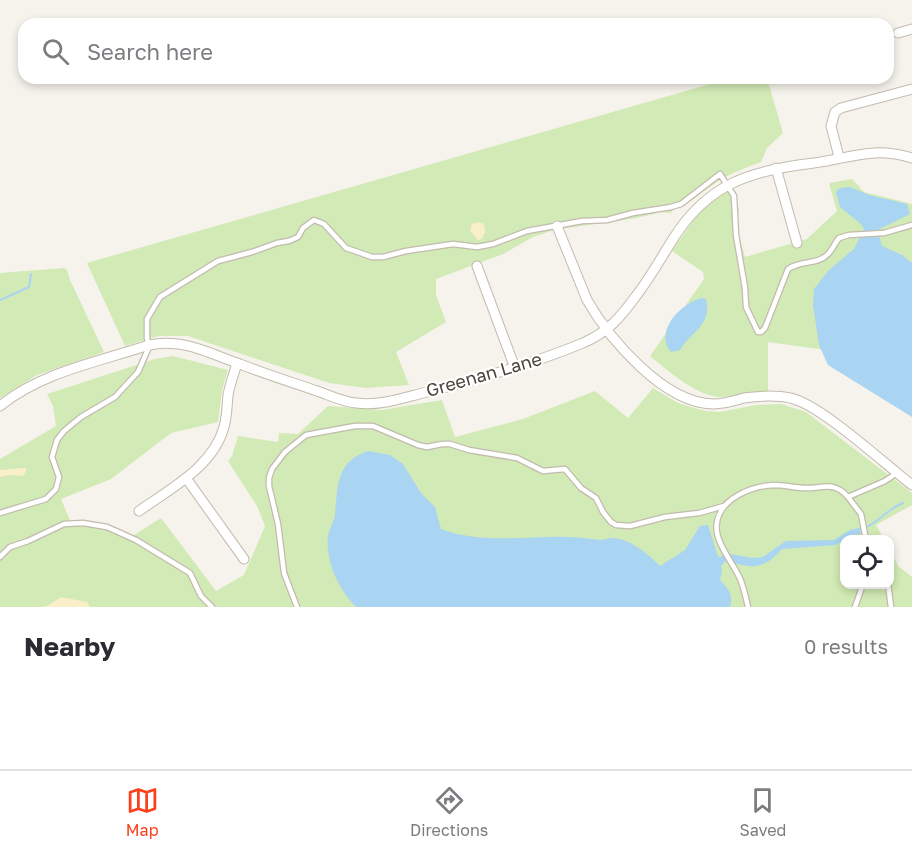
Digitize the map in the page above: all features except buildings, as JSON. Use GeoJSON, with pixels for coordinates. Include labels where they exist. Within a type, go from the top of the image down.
{"type":"FeatureCollection","features":[{"type":"Feature","properties":{"kind":"street"},"geometry":{"type":"LineString","coordinates":[[898,33],[912,29]]}},
{"type":"Feature","properties":{"kind":"street"},"geometry":{"type":"LineString","coordinates":[[839,157],[831,126],[835,112],[841,108],[912,89]]}},
{"type":"Feature","properties":{"kind":"street","name":"Greenan Lane"},"geometry":{"type":"LineString","coordinates":[[0,406],[37,381],[163,342],[192,345],[354,403],[384,404],[483,379],[585,342],[620,318],[650,277],[680,228],[699,205],[727,184],[776,168],[839,157],[884,152],[912,158]]}},
{"type":"Feature","properties":{"kind":"street"},"geometry":{"type":"LineString","coordinates":[[776,168],[797,243]]}},
{"type":"Feature","properties":{"kind":"street"},"geometry":{"type":"LineString","coordinates":[[557,226],[587,300],[621,348],[653,377],[683,398],[696,402],[713,404],[746,398],[791,398],[811,406],[912,485]]}},
{"type":"Feature","properties":{"kind":"street"},"geometry":{"type":"LineString","coordinates":[[477,266],[515,368]]}},
{"type":"Feature","properties":{"kind":"street"},"geometry":{"type":"LineString","coordinates":[[139,511],[186,478],[210,454],[221,436],[237,363]]}},
{"type":"Feature","properties":{"kind":"street"},"geometry":{"type":"LineString","coordinates":[[186,478],[244,559]]}},
{"type":"Feature","properties":{"kind":"lane"},"geometry":{"type":"LineString","coordinates":[[0,513],[46,499],[56,489],[59,477],[52,457],[57,440],[81,417],[115,397],[131,382],[145,358],[148,345],[147,319],[160,297],[218,261],[298,237],[308,223],[314,220],[324,224],[346,248],[372,257],[453,244],[477,247],[527,231],[582,221],[607,220],[681,204],[720,174],[734,195],[736,235],[746,307],[758,332],[765,328],[788,269],[796,263],[818,262],[829,253],[839,238],[884,233],[912,225]]}},
{"type":"Feature","properties":{"kind":"lane"},"geometry":{"type":"LineString","coordinates":[[297,607],[284,573],[269,478],[291,445],[306,435],[355,426],[373,426],[427,447],[450,444],[469,450],[517,458],[543,471],[565,469],[581,488],[596,498],[603,512],[616,525],[630,526],[665,517],[699,513],[724,506],[754,488],[774,485],[806,488],[832,486],[841,489],[861,514],[865,535]]}},
{"type":"Feature","properties":{"kind":"lane"},"geometry":{"type":"LineString","coordinates":[[848,497],[885,481],[897,473]]}},
{"type":"Feature","properties":{"kind":"lane"},"geometry":{"type":"LineString","coordinates":[[724,506],[716,525],[719,540],[742,582],[748,607]]}},
{"type":"Feature","properties":{"kind":"lane"},"geometry":{"type":"LineString","coordinates":[[0,557],[10,547],[28,542],[64,524],[83,523],[107,527],[136,540],[190,573],[201,596],[212,607]]}},
{"type":"Feature","properties":{"kind":"lane"},"geometry":{"type":"LineString","coordinates":[[855,607],[862,589]]}},
{"type":"Feature","properties":{"kind":"lane"},"geometry":{"type":"LineString","coordinates":[[889,589],[891,607]]}},
{"type":"Feature","properties":{"kind":"green space"},"geometry":{"type":"Polygon","coordinates":[[[710,84],[769,84],[783,133],[767,148],[761,162],[725,177],[671,213],[661,212],[637,218],[554,230],[533,237],[503,254],[436,279],[436,295],[446,322],[396,352],[409,385],[366,388],[329,383],[188,336],[158,336],[125,346],[87,263],[710,84]]]}},
{"type":"Feature","properties":{"kind":"green space"},"geometry":{"type":"Polygon","coordinates":[[[852,179],[864,192],[912,204],[912,417],[826,350],[768,342],[768,391],[721,397],[712,396],[693,388],[650,356],[704,279],[703,272],[672,251],[704,205],[733,187],[739,211],[736,224],[745,257],[807,239],[837,211],[829,183],[852,179]]]}},
{"type":"Feature","properties":{"kind":"green space"},"geometry":{"type":"Polygon","coordinates":[[[64,268],[67,270],[104,352],[37,375],[0,398],[0,273],[64,268]]]}},
{"type":"Feature","properties":{"kind":"green space"},"geometry":{"type":"Polygon","coordinates":[[[173,356],[228,370],[222,390],[218,422],[171,433],[111,479],[61,499],[72,525],[104,526],[131,537],[161,518],[216,591],[244,575],[265,526],[257,506],[228,461],[232,456],[238,436],[278,442],[279,433],[298,434],[328,406],[382,410],[442,400],[455,437],[523,419],[595,391],[628,418],[653,388],[678,403],[705,411],[719,412],[756,405],[781,404],[806,412],[912,493],[912,505],[876,525],[882,535],[840,535],[840,589],[894,589],[894,558],[898,566],[912,577],[912,607],[0,607],[0,459],[56,426],[53,406],[47,394],[155,359],[173,356]]]}},
{"type":"Feature","properties":{"kind":"sand"},"geometry":{"type":"Polygon","coordinates":[[[478,222],[484,224],[485,232],[482,239],[478,240],[470,231],[472,224],[478,222]]]}},
{"type":"Feature","properties":{"kind":"sand"},"geometry":{"type":"Polygon","coordinates":[[[26,468],[23,476],[0,477],[0,470],[26,468]]]}},
{"type":"Feature","properties":{"kind":"sand"},"geometry":{"type":"Polygon","coordinates":[[[61,597],[87,602],[90,607],[42,607],[61,597]]]}},
{"type":"Feature","properties":{"kind":"water"},"geometry":{"type":"Polygon","coordinates":[[[850,187],[869,195],[907,204],[910,214],[878,232],[882,246],[902,255],[912,263],[912,417],[828,365],[819,345],[813,305],[814,289],[829,270],[854,249],[864,229],[840,207],[836,192],[840,188],[850,187]]]}},
{"type":"Feature","properties":{"kind":"water"},"geometry":{"type":"Polygon","coordinates":[[[702,298],[706,299],[707,308],[704,322],[680,350],[671,352],[666,335],[672,319],[686,306],[702,298]]]}},
{"type":"Feature","properties":{"kind":"water"},"geometry":{"type":"Polygon","coordinates":[[[368,451],[390,455],[403,464],[421,493],[435,507],[441,529],[467,536],[481,538],[563,537],[600,540],[613,538],[626,541],[639,548],[660,566],[685,550],[700,526],[708,525],[718,557],[731,554],[752,558],[763,557],[786,541],[834,540],[840,536],[840,542],[836,545],[782,549],[769,561],[757,566],[726,561],[721,566],[720,580],[730,592],[730,607],[356,607],[339,584],[331,565],[328,536],[334,517],[338,484],[344,468],[368,451]]]}},
{"type":"Feature","properties":{"kind":"water"},"geometry":{"type":"Polygon","coordinates":[[[859,528],[861,534],[852,535],[842,535],[859,528]]]}},
{"type":"Feature","properties":{"kind":"waterway"},"geometry":{"type":"LineString","coordinates":[[0,300],[29,287],[31,274]]}},
{"type":"Feature","properties":{"kind":"waterway"},"geometry":{"type":"LineString","coordinates":[[857,530],[870,526],[903,503]]}}]}
